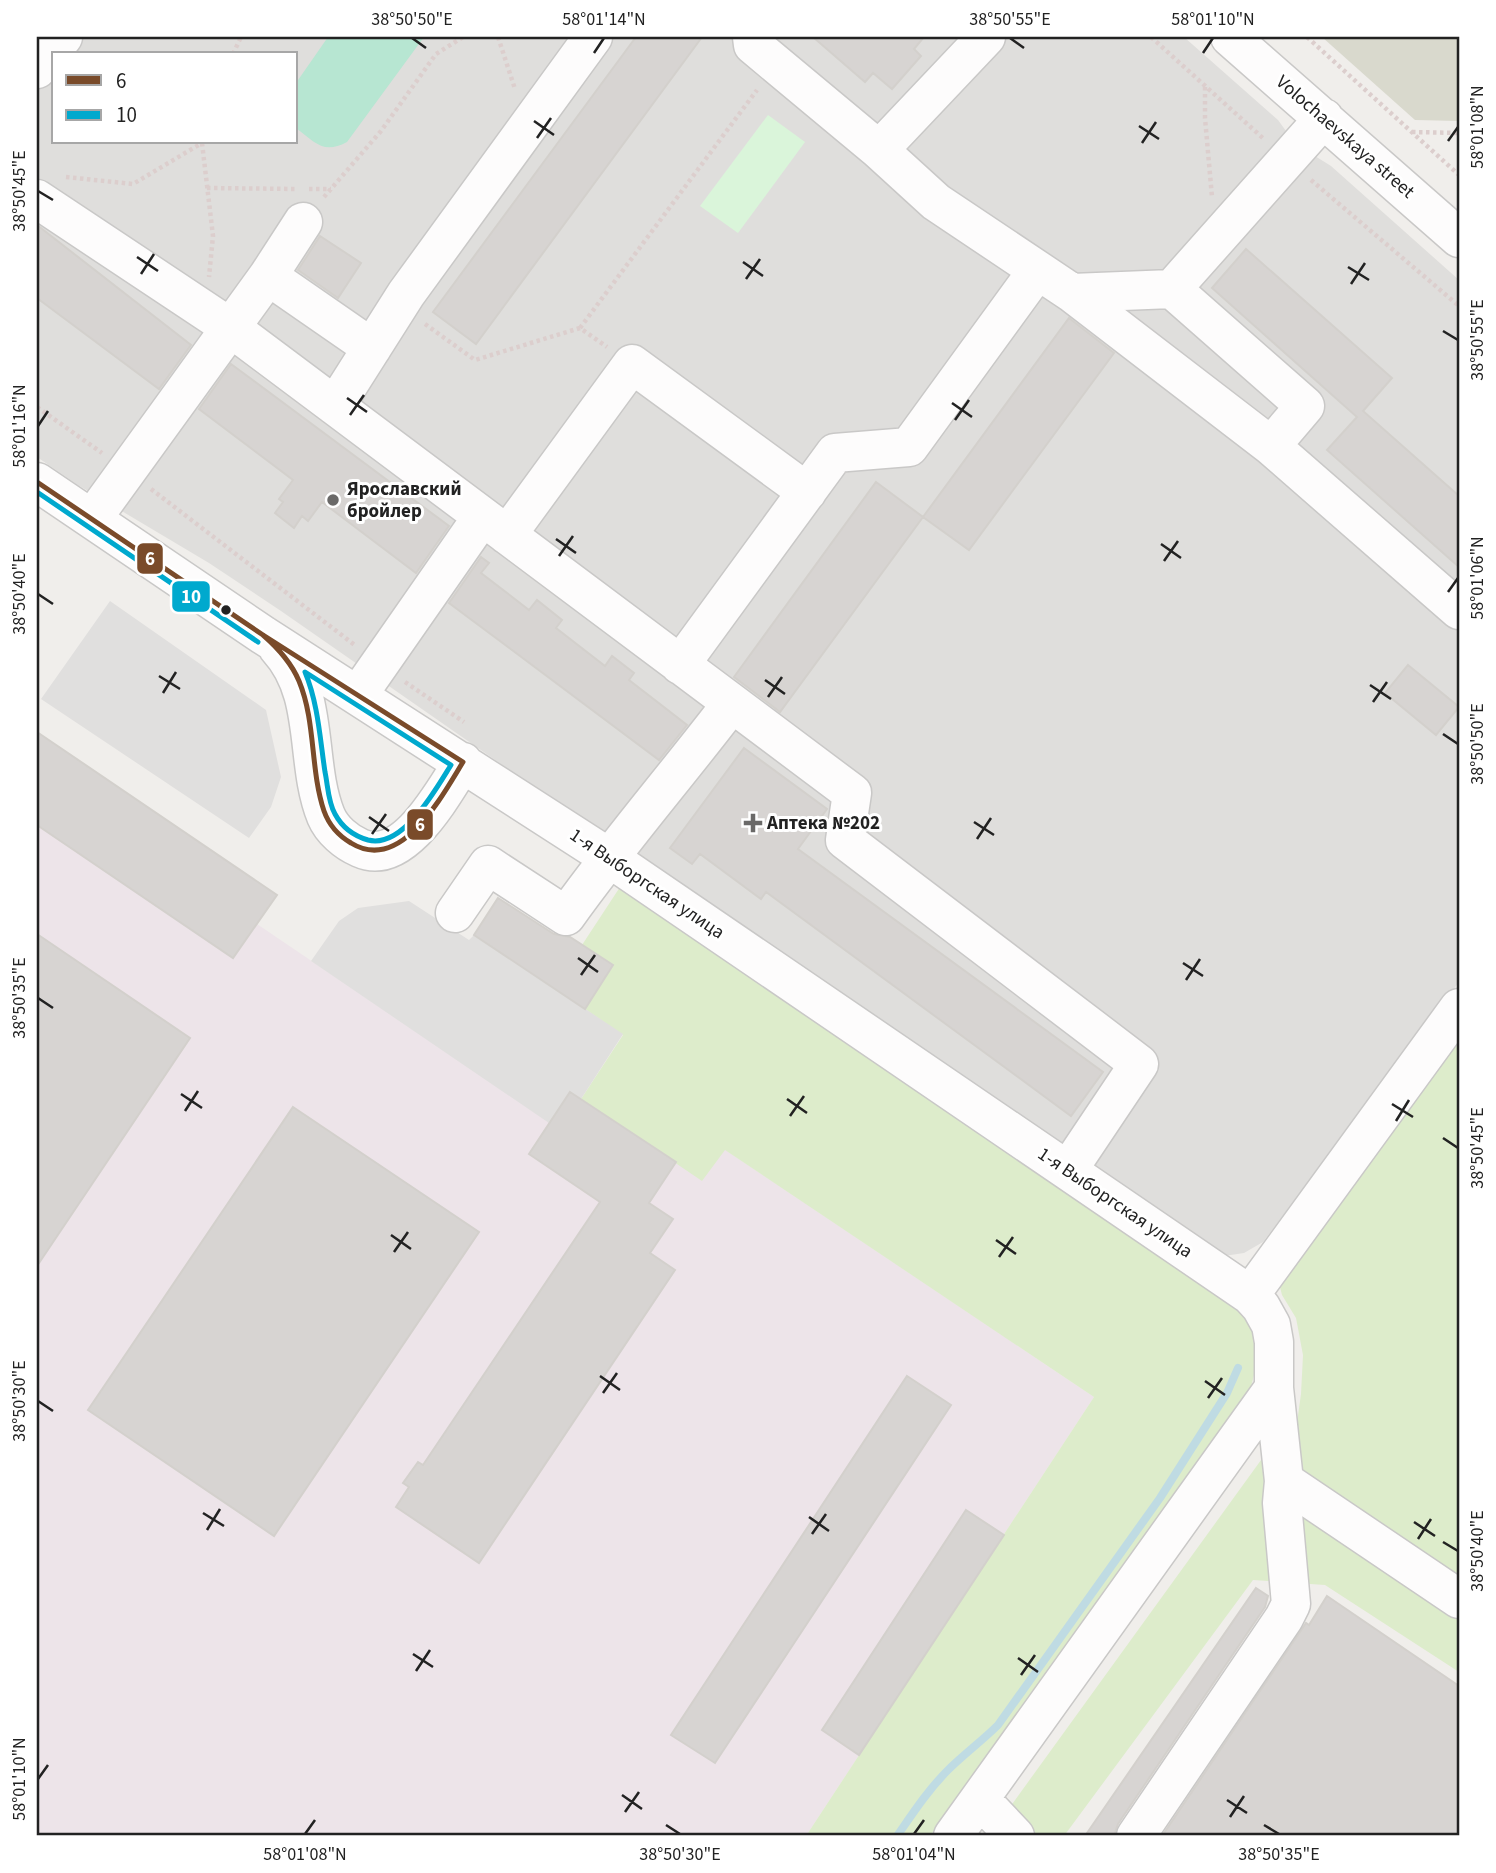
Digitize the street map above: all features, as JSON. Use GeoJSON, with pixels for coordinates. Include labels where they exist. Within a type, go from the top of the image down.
{"type":"FeatureCollection","features":[{"type":"Feature","properties":{"kind":"street"},"geometry":{"type":"LineString","coordinates":[[37,69],[63,37]]}},
{"type":"Feature","properties":{"kind":"street"},"geometry":{"type":"LineString","coordinates":[[335,406],[399,305],[593,37]]}},
{"type":"Feature","properties":{"kind":"street"},"geometry":{"type":"LineString","coordinates":[[879,150],[986,37]]}},
{"type":"Feature","properties":{"kind":"street","name":"Volochaevskaya street"},"geometry":{"type":"LineString","coordinates":[[1230,37],[1459,238]]}},
{"type":"Feature","properties":{"kind":"street"},"geometry":{"type":"LineString","coordinates":[[764,50],[936,202],[1072,293],[1271,446],[1459,610]]}},
{"type":"Feature","properties":{"kind":"street"},"geometry":{"type":"LineString","coordinates":[[1172,289],[1324,118]]}},
{"type":"Feature","properties":{"kind":"street"},"geometry":{"type":"LineString","coordinates":[[48,188],[218,320],[852,793],[845,840],[1139,1064],[1068,1170]]}},
{"type":"Feature","properties":{"kind":"street"},"geometry":{"type":"LineString","coordinates":[[92,519],[127,471],[218,320],[268,276],[303,222]]}},
{"type":"Feature","properties":{"kind":"street"},"geometry":{"type":"LineString","coordinates":[[680,665],[835,453],[909,447],[1037,271]]}},
{"type":"Feature","properties":{"kind":"street"},"geometry":{"type":"LineString","coordinates":[[268,276],[372,348]]}},
{"type":"Feature","properties":{"kind":"street"},"geometry":{"type":"LineString","coordinates":[[1072,293],[1172,289],[1305,406],[1271,446]]}},
{"type":"Feature","properties":{"kind":"street"},"geometry":{"type":"LineString","coordinates":[[358,695],[380,664],[494,526],[632,364],[807,492]]}},
{"type":"Feature","properties":{"kind":"street","name":"1-я Выборгская улица"},"geometry":{"type":"LineString","coordinates":[[37,482],[358,695],[466,744],[608,857],[1250,1295]]}},
{"type":"Feature","properties":{"kind":"street"},"geometry":{"type":"LineString","coordinates":[[264,635],[280,650],[300,685],[327,817],[337,832],[350,843],[364,850],[383,850],[402,842],[419,827],[466,744]]}},
{"type":"Feature","properties":{"kind":"street"},"geometry":{"type":"LineString","coordinates":[[455,913],[488,865],[566,916],[608,857],[679,773],[732,704]]}},
{"type":"Feature","properties":{"kind":"street"},"geometry":{"type":"LineString","coordinates":[[1136,1836],[1291,1604],[1271,1325],[1261,1307],[1250,1295],[1459,1008]]}},
{"type":"Feature","properties":{"kind":"street"},"geometry":{"type":"LineString","coordinates":[[953,1836],[1274,1388]]}},
{"type":"Feature","properties":{"kind":"street"},"geometry":{"type":"LineString","coordinates":[[1284,1481],[1459,1599]]}},
{"type":"Feature","properties":{"kind":"street"},"geometry":{"type":"LineString","coordinates":[[980,1799],[1015,1836]]}},
{"type":"Feature","properties":{"kind":"path"},"geometry":{"type":"LineString","coordinates":[[303,222],[381,131],[436,54],[462,37]]}},
{"type":"Feature","properties":{"kind":"path"},"geometry":{"type":"LineString","coordinates":[[498,37],[528,126]]}},
{"type":"Feature","properties":{"kind":"path"},"geometry":{"type":"LineString","coordinates":[[1307,37],[1459,175]]}},
{"type":"Feature","properties":{"kind":"path"},"geometry":{"type":"LineString","coordinates":[[399,305],[475,360],[580,328],[764,50]]}},
{"type":"Feature","properties":{"kind":"path"},"geometry":{"type":"LineString","coordinates":[[1205,86],[1205,118],[1216,238]]}},
{"type":"Feature","properties":{"kind":"path"},"geometry":{"type":"LineString","coordinates":[[1411,132],[1459,133]]}},
{"type":"Feature","properties":{"kind":"path"},"geometry":{"type":"LineString","coordinates":[[48,188],[133,184],[200,144]]}},
{"type":"Feature","properties":{"kind":"path"},"geometry":{"type":"LineString","coordinates":[[202,144],[213,236],[218,320]]}},
{"type":"Feature","properties":{"kind":"path"},"geometry":{"type":"LineString","coordinates":[[207,188],[331,189]]}},
{"type":"Feature","properties":{"kind":"path"},"geometry":{"type":"LineString","coordinates":[[580,328],[632,364]]}},
{"type":"Feature","properties":{"kind":"path"},"geometry":{"type":"LineString","coordinates":[[37,407],[127,471],[380,664],[466,744]]}},
{"type":"Feature","properties":{"kind":"shaded area"},"geometry":{"type":"Polygon","coordinates":[[[37,37],[1184,37],[1278,120],[1286,131],[1286,138],[1331,166],[1459,280],[1459,982],[1263,1242],[1244,1253],[1224,1256],[649,867],[281,611],[209,563],[78,485],[37,457],[37,37]]]}},
{"type":"Feature","properties":{"kind":"shaded area"},"geometry":{"type":"Polygon","coordinates":[[[1322,37],[1459,37],[1459,121],[1415,120],[1322,37]]]}},
{"type":"Feature","properties":{"kind":"shaded area"},"geometry":{"type":"Polygon","coordinates":[[[110,601],[266,710],[281,777],[271,807],[249,838],[41,699],[110,601]]]}},
{"type":"Feature","properties":{"kind":"shaded area"},"geometry":{"type":"Polygon","coordinates":[[[37,732],[277,895],[257,924],[549,1122],[570,1092],[676,1162],[724,1149],[1094,1397],[806,1836],[37,1836],[37,732]]]}},
{"type":"Feature","properties":{"kind":"shaded area"},"geometry":{"type":"Polygon","coordinates":[[[409,901],[469,940],[474,935],[623,1034],[581,1099],[570,1092],[549,1123],[311,961],[339,921],[358,908],[409,901]]]}},
{"type":"Feature","properties":{"kind":"green space"},"geometry":{"type":"Polygon","coordinates":[[[328,37],[424,37],[347,142],[339,146],[320,145],[298,130],[298,80],[328,37]]]}},
{"type":"Feature","properties":{"kind":"green space"},"geometry":{"type":"Polygon","coordinates":[[[768,115],[805,142],[738,233],[700,206],[768,115]]]}},
{"type":"Feature","properties":{"kind":"green space"},"geometry":{"type":"Polygon","coordinates":[[[622,884],[1245,1314],[1253,1333],[1256,1360],[1250,1390],[930,1836],[806,1836],[1094,1397],[725,1150],[702,1181],[581,1099],[623,1035],[585,1009],[582,945],[622,884]]]}},
{"type":"Feature","properties":{"kind":"green space"},"geometry":{"type":"Polygon","coordinates":[[[1459,1024],[1459,1583],[1297,1477],[1293,1451],[1303,1355],[1296,1318],[1282,1295],[1279,1283],[1459,1024]]]}},
{"type":"Feature","properties":{"kind":"green space"},"geometry":{"type":"Polygon","coordinates":[[[1269,1449],[1459,1612],[1459,1672],[1325,1585],[1253,1580],[1064,1836],[989,1836],[1269,1449]]]}},
{"type":"Feature","properties":{"kind":"building"},"geometry":{"type":"Polygon","coordinates":[[[636,37],[702,37],[476,344],[433,312],[636,37]]]}},
{"type":"Feature","properties":{"kind":"building"},"geometry":{"type":"Polygon","coordinates":[[[813,37],[924,37],[914,49],[921,56],[892,89],[873,73],[865,82],[813,37]]]}},
{"type":"Feature","properties":{"kind":"building"},"geometry":{"type":"Polygon","coordinates":[[[37,225],[191,345],[159,389],[37,298],[37,225]]]}},
{"type":"Feature","properties":{"kind":"building"},"geometry":{"type":"Polygon","coordinates":[[[320,236],[361,263],[338,298],[298,270],[320,236]]]}},
{"type":"Feature","properties":{"kind":"building"},"geometry":{"type":"Polygon","coordinates":[[[1246,249],[1392,378],[1363,411],[1459,496],[1459,567],[1327,450],[1357,417],[1212,288],[1246,249]]]}},
{"type":"Feature","properties":{"kind":"building"},"geometry":{"type":"Polygon","coordinates":[[[1069,318],[1114,353],[969,550],[923,517],[1069,318]]]}},
{"type":"Feature","properties":{"kind":"building"},"geometry":{"type":"Polygon","coordinates":[[[231,364],[449,526],[416,573],[322,502],[308,521],[302,516],[294,528],[275,513],[283,502],[279,499],[293,480],[199,409],[231,364]]]}},
{"type":"Feature","properties":{"kind":"building"},"geometry":{"type":"Polygon","coordinates":[[[876,482],[923,517],[780,712],[734,677],[876,482]]]}},
{"type":"Feature","properties":{"kind":"building"},"geometry":{"type":"Polygon","coordinates":[[[481,557],[489,563],[481,573],[529,610],[537,600],[562,620],[556,628],[605,666],[612,656],[634,673],[629,680],[687,725],[659,760],[449,603],[481,557]]]}},
{"type":"Feature","properties":{"kind":"building"},"geometry":{"type":"Polygon","coordinates":[[[1408,665],[1459,707],[1436,735],[1385,693],[1408,665]]]}},
{"type":"Feature","properties":{"kind":"building"},"geometry":{"type":"Polygon","coordinates":[[[37,732],[277,895],[233,958],[37,825],[37,732]]]}},
{"type":"Feature","properties":{"kind":"building"},"geometry":{"type":"Polygon","coordinates":[[[744,748],[827,809],[798,849],[1103,1072],[1071,1116],[766,892],[761,899],[700,854],[692,864],[670,848],[744,748]]]}},
{"type":"Feature","properties":{"kind":"building"},"geometry":{"type":"Polygon","coordinates":[[[498,898],[554,934],[570,937],[613,965],[585,1009],[474,935],[498,898]]]}},
{"type":"Feature","properties":{"kind":"building"},"geometry":{"type":"Polygon","coordinates":[[[37,934],[190,1038],[37,1266],[37,934]]]}},
{"type":"Feature","properties":{"kind":"building"},"geometry":{"type":"Polygon","coordinates":[[[570,1092],[676,1162],[649,1203],[673,1219],[650,1253],[675,1270],[479,1563],[396,1507],[409,1487],[403,1483],[418,1462],[423,1465],[600,1202],[529,1154],[570,1092]]]}},
{"type":"Feature","properties":{"kind":"building"},"geometry":{"type":"Polygon","coordinates":[[[293,1107],[479,1232],[274,1536],[88,1410],[293,1107]]]}},
{"type":"Feature","properties":{"kind":"building"},"geometry":{"type":"Polygon","coordinates":[[[907,1376],[951,1405],[715,1763],[671,1735],[907,1376]]]}},
{"type":"Feature","properties":{"kind":"building"},"geometry":{"type":"Polygon","coordinates":[[[966,1510],[1004,1535],[859,1755],[822,1730],[966,1510]]]}},
{"type":"Feature","properties":{"kind":"building"},"geometry":{"type":"Polygon","coordinates":[[[1256,1588],[1268,1596],[1265,1607],[1118,1824],[1114,1836],[1085,1836],[1256,1588]]]}},
{"type":"Feature","properties":{"kind":"building"},"geometry":{"type":"Polygon","coordinates":[[[1327,1596],[1459,1686],[1459,1836],[1162,1836],[1306,1623],[1309,1625],[1327,1596]]]}},
{"type":"Feature","properties":{"kind":"waterway"},"geometry":{"type":"LineString","coordinates":[[897,1836],[941,1778],[998,1725],[1160,1498],[1227,1393],[1238,1368]]}},
{"type":"Feature","properties":{"kind":"transit line","name":"6"},"geometry":{"type":"LineString","coordinates":[[37,482],[263,635]]}},
{"type":"Feature","properties":{"kind":"transit line","name":"10"},"geometry":{"type":"LineString","coordinates":[[37,492],[258,642]]}},
{"type":"Feature","properties":{"kind":"transit line","name":"6"},"geometry":{"type":"LineString","coordinates":[[263,635],[463,762],[432,811],[403,840],[387,848],[369,850],[351,843],[332,825],[324,811],[320,795],[308,713],[299,681],[284,656],[263,635]]}},
{"type":"Feature","properties":{"kind":"transit line","name":"10"},"geometry":{"type":"LineString","coordinates":[[305,672],[451,765],[417,815],[394,835],[381,840],[368,840],[345,827],[335,814],[328,794],[316,709],[305,672]]}},
{"type":"Feature","properties":{"kind":"place","name":"Ярославский бройлер"},"geometry":{"type":"Point","coordinates":[333,500]}},
{"type":"Feature","properties":{"kind":"place","name":"Аптека №202"},"geometry":{"type":"Point","coordinates":[753,823]}}]}
